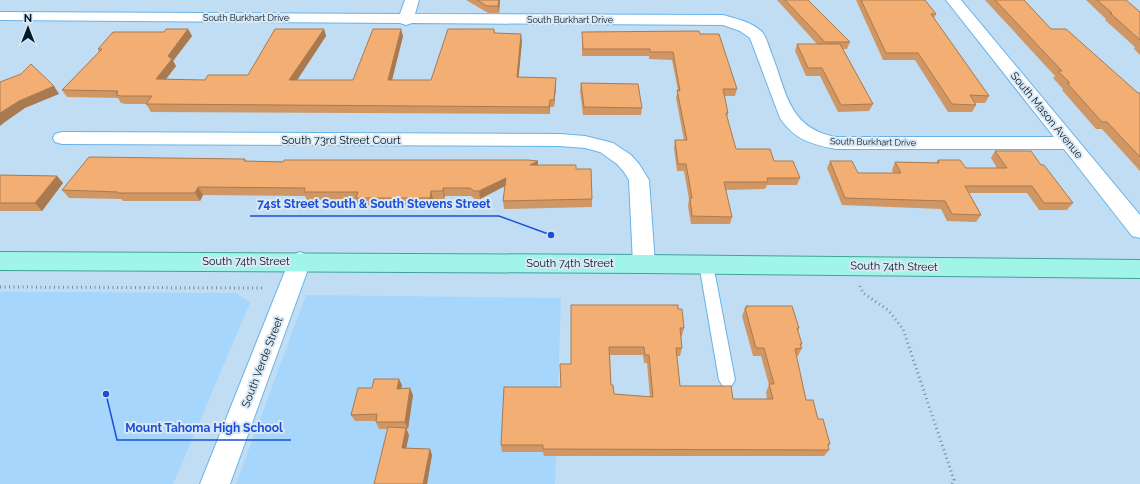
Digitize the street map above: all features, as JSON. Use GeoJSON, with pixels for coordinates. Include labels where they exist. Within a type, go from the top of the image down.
{"type":"FeatureCollection","features":[{"type":"Feature","properties":{"kind":"main road","name":"South 74th Street"},"geometry":{"type":"LineString","coordinates":[[0,261],[300,261],[1140,269]]}},
{"type":"Feature","properties":{"kind":"street"},"geometry":{"type":"LineString","coordinates":[[406,20],[412,0]]}},
{"type":"Feature","properties":{"kind":"street","name":"South Mason Avenue"},"geometry":{"type":"LineString","coordinates":[[953,0],[1071,143],[1140,230]]}},
{"type":"Feature","properties":{"kind":"street","name":"South Burkhart Drive"},"geometry":{"type":"LineString","coordinates":[[0,16],[730,22],[745,27],[757,36],[787,117],[800,131],[813,138],[836,143],[1071,143]]}},
{"type":"Feature","properties":{"kind":"street","name":"South 73rd Street Court"},"geometry":{"type":"LineString","coordinates":[[62,138],[560,140],[602,146],[618,152],[633,168],[639,180],[644,264]]}},
{"type":"Feature","properties":{"kind":"street","name":"South Verde Street"},"geometry":{"type":"LineString","coordinates":[[214,484],[300,261]]}},
{"type":"Feature","properties":{"kind":"lane"},"geometry":{"type":"LineString","coordinates":[[706,264],[727,380]]}},
{"type":"Feature","properties":{"kind":"path"},"geometry":{"type":"LineString","coordinates":[[852,266],[863,292],[888,310],[903,329],[954,480],[952,484]]}},
{"type":"Feature","properties":{"kind":"path"},"geometry":{"type":"LineString","coordinates":[[0,287],[290,288]]}},
{"type":"Feature","properties":{"kind":"shaded area"},"geometry":{"type":"Polygon","coordinates":[[[0,292],[237,293],[250,303],[173,484],[0,484],[0,292]]]}},
{"type":"Feature","properties":{"kind":"shaded area"},"geometry":{"type":"Polygon","coordinates":[[[306,295],[561,298],[555,484],[236,484],[306,295]]]}},
{"type":"Feature","properties":{"kind":"building"},"geometry":{"type":"Polygon","coordinates":[[[477,0],[499,0],[498,6],[487,6],[477,0]]]}},
{"type":"Feature","properties":{"kind":"building"},"geometry":{"type":"Polygon","coordinates":[[[785,0],[808,0],[850,42],[825,42],[785,0]]]}},
{"type":"Feature","properties":{"kind":"building"},"geometry":{"type":"Polygon","coordinates":[[[861,0],[925,0],[936,14],[931,14],[989,96],[970,95],[976,105],[952,104],[918,53],[886,53],[861,0]]]}},
{"type":"Feature","properties":{"kind":"building"},"geometry":{"type":"Polygon","coordinates":[[[995,0],[1024,0],[1051,29],[1066,29],[1138,93],[1140,93],[1140,157],[1107,122],[1102,122],[1067,83],[1070,83],[1058,71],[1062,71],[995,0]]]}},
{"type":"Feature","properties":{"kind":"building"},"geometry":{"type":"Polygon","coordinates":[[[1097,0],[1126,0],[1140,12],[1140,40],[1110,13],[1112,13],[1097,0]]]}},
{"type":"Feature","properties":{"kind":"building"},"geometry":{"type":"Polygon","coordinates":[[[166,29],[188,29],[168,56],[172,59],[156,79],[205,80],[208,75],[248,75],[275,29],[324,29],[289,80],[353,80],[373,29],[401,29],[388,80],[431,80],[448,29],[494,29],[494,33],[521,34],[517,77],[556,78],[554,100],[550,100],[549,107],[146,104],[152,96],[121,96],[116,95],[118,91],[62,90],[102,49],[98,49],[113,32],[164,32],[166,29]]]}},
{"type":"Feature","properties":{"kind":"building"},"geometry":{"type":"Polygon","coordinates":[[[699,31],[700,34],[719,34],[737,89],[723,89],[728,113],[726,113],[736,149],[770,149],[774,161],[793,161],[800,178],[767,178],[768,182],[724,182],[732,217],[692,216],[690,198],[692,198],[686,164],[678,164],[675,140],[687,140],[677,90],[680,91],[673,52],[650,52],[650,49],[583,49],[582,32],[699,31]]]}},
{"type":"Feature","properties":{"kind":"building"},"geometry":{"type":"Polygon","coordinates":[[[797,44],[840,44],[873,104],[841,105],[822,68],[808,68],[797,44]]]}},
{"type":"Feature","properties":{"kind":"building"},"geometry":{"type":"Polygon","coordinates":[[[31,64],[54,86],[19,101],[0,113],[0,82],[21,74],[31,64]]]}},
{"type":"Feature","properties":{"kind":"building"},"geometry":{"type":"Polygon","coordinates":[[[581,83],[638,84],[642,108],[584,107],[581,83]]]}},
{"type":"Feature","properties":{"kind":"building"},"geometry":{"type":"Polygon","coordinates":[[[995,151],[1031,151],[1041,165],[1044,165],[1073,203],[1044,203],[1032,186],[965,186],[981,215],[952,214],[945,201],[845,198],[830,161],[852,161],[858,173],[901,173],[895,162],[939,163],[938,160],[960,160],[966,168],[1007,168],[995,151]]]}},
{"type":"Feature","properties":{"kind":"building"},"geometry":{"type":"Polygon","coordinates":[[[89,157],[245,159],[244,161],[283,162],[284,160],[528,160],[538,161],[530,165],[576,165],[576,169],[591,169],[592,199],[503,201],[506,178],[479,191],[474,191],[470,188],[443,188],[443,191],[431,191],[430,198],[356,198],[358,192],[304,192],[305,188],[198,187],[195,193],[117,193],[118,192],[62,190],[89,157]]]}},
{"type":"Feature","properties":{"kind":"building"},"geometry":{"type":"Polygon","coordinates":[[[0,175],[57,176],[35,203],[0,203],[0,175]]]}},
{"type":"Feature","properties":{"kind":"building"},"geometry":{"type":"Polygon","coordinates":[[[571,305],[678,305],[678,309],[682,309],[684,328],[680,328],[682,348],[676,348],[680,386],[731,386],[733,399],[773,399],[769,384],[774,384],[764,348],[756,348],[745,308],[747,308],[746,306],[792,306],[802,344],[800,344],[802,348],[795,349],[806,400],[813,400],[818,419],[823,419],[830,444],[828,444],[829,450],[543,449],[543,445],[501,445],[504,387],[561,387],[560,364],[571,364],[571,305]],[[609,347],[611,385],[613,385],[614,394],[653,397],[649,355],[645,355],[644,347],[609,347]]]}},
{"type":"Feature","properties":{"kind":"building"},"geometry":{"type":"Polygon","coordinates":[[[374,379],[399,379],[397,389],[410,388],[405,422],[376,422],[377,414],[351,415],[358,388],[372,388],[374,379]]]}},
{"type":"Feature","properties":{"kind":"building"},"geometry":{"type":"Polygon","coordinates":[[[388,427],[406,428],[402,448],[430,449],[423,484],[374,484],[388,427]]]}},
{"type":"Feature","properties":{"kind":"place","name":"74st Street South & South Stevens Street"},"geometry":{"type":"Point","coordinates":[551,235]}},
{"type":"Feature","properties":{"kind":"place","name":"Mount Tahoma High School"},"geometry":{"type":"Point","coordinates":[106,394]}}]}
